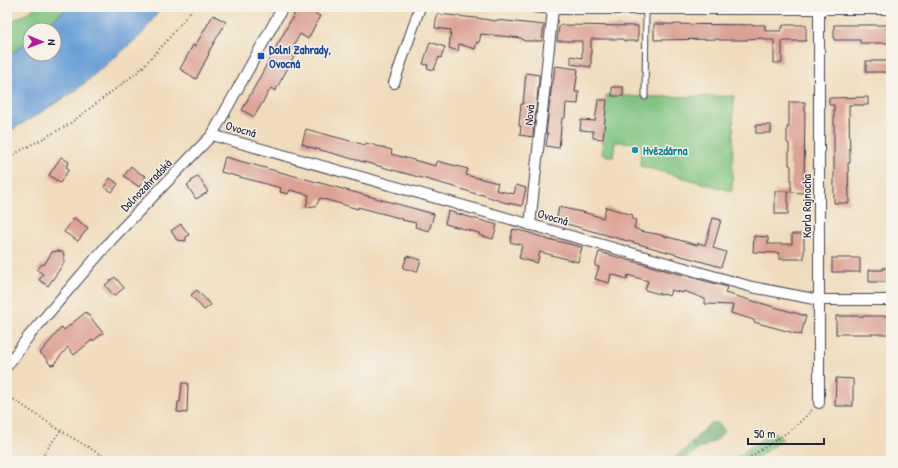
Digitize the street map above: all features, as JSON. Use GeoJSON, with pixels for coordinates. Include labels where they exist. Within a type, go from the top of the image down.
{"type":"FeatureCollection","features":[{"type":"Feature","properties":{"kind":"street","name":"Dolnozahradská"},"geometry":{"type":"LineString","coordinates":[[7,366],[28,337],[113,238],[212,135],[283,7]]}},
{"type":"Feature","properties":{"kind":"street"},"geometry":{"type":"LineString","coordinates":[[394,83],[420,7]]}},
{"type":"Feature","properties":{"kind":"street"},"geometry":{"type":"LineString","coordinates":[[534,7],[553,9],[891,9]]}},
{"type":"Feature","properties":{"kind":"street","name":"Nová"},"geometry":{"type":"LineString","coordinates":[[530,225],[553,9]]}},
{"type":"Feature","properties":{"kind":"street","name":"Karla Rajnocha"},"geometry":{"type":"LineString","coordinates":[[819,9],[819,403]]}},
{"type":"Feature","properties":{"kind":"street","name":"Ovocná"},"geometry":{"type":"LineString","coordinates":[[212,135],[752,287],[819,300],[891,300]]}},
{"type":"Feature","properties":{"kind":"lane"},"geometry":{"type":"LineString","coordinates":[[646,9],[646,97]]}},
{"type":"Feature","properties":{"kind":"path"},"geometry":{"type":"LineString","coordinates":[[7,158],[68,125],[139,71],[165,44],[194,7]]}},
{"type":"Feature","properties":{"kind":"path"},"geometry":{"type":"LineString","coordinates":[[7,395],[60,431],[111,461]]}},
{"type":"Feature","properties":{"kind":"path"},"geometry":{"type":"LineString","coordinates":[[744,461],[794,428],[819,403]]}},
{"type":"Feature","properties":{"kind":"path"},"geometry":{"type":"LineString","coordinates":[[39,461],[60,431]]}},
{"type":"Feature","properties":{"kind":"green space"},"geometry":{"type":"Polygon","coordinates":[[[35,7],[68,7],[50,22],[22,22],[22,45],[7,57],[7,23],[28,13],[35,7]]]}},
{"type":"Feature","properties":{"kind":"green space"},"geometry":{"type":"Polygon","coordinates":[[[606,95],[645,97],[734,96],[732,191],[640,166],[641,143],[615,142],[613,157],[602,154],[606,95]]]}},
{"type":"Feature","properties":{"kind":"green space"},"geometry":{"type":"Polygon","coordinates":[[[717,422],[725,430],[718,439],[696,451],[692,442],[709,424],[717,422]]]}},
{"type":"Feature","properties":{"kind":"green space"},"geometry":{"type":"Polygon","coordinates":[[[773,432],[783,439],[752,461],[731,461],[773,432]]]}},
{"type":"Feature","properties":{"kind":"green space"},"geometry":{"type":"Polygon","coordinates":[[[692,442],[696,451],[680,461],[670,461],[684,451],[692,442]]]}},
{"type":"Feature","properties":{"kind":"water"},"geometry":{"type":"Polygon","coordinates":[[[68,7],[162,7],[142,34],[74,92],[7,133],[7,57],[22,45],[22,62],[62,62],[62,22],[50,22],[68,7]]]}},
{"type":"Feature","properties":{"kind":"building"},"geometry":{"type":"Polygon","coordinates":[[[298,7],[315,7],[312,12],[320,16],[308,39],[300,34],[289,54],[294,57],[275,91],[271,88],[254,117],[242,110],[298,7]]]}},
{"type":"Feature","properties":{"kind":"building"},"geometry":{"type":"Polygon","coordinates":[[[437,14],[544,25],[542,41],[524,41],[521,38],[481,34],[479,43],[477,42],[475,49],[459,44],[458,51],[449,48],[451,30],[435,28],[437,14]]]}},
{"type":"Feature","properties":{"kind":"building"},"geometry":{"type":"Polygon","coordinates":[[[213,15],[226,22],[208,53],[209,54],[196,79],[180,69],[193,45],[195,46],[213,15]]]}},
{"type":"Feature","properties":{"kind":"building"},"geometry":{"type":"Polygon","coordinates":[[[654,24],[765,25],[765,31],[781,31],[783,25],[806,25],[806,41],[782,41],[782,63],[774,63],[774,40],[764,40],[764,38],[747,40],[654,40],[654,24]]]}},
{"type":"Feature","properties":{"kind":"building"},"geometry":{"type":"Polygon","coordinates":[[[561,25],[638,26],[638,41],[624,41],[623,39],[591,39],[591,67],[571,64],[571,56],[582,58],[582,41],[557,41],[559,27],[561,25]]]}},
{"type":"Feature","properties":{"kind":"building"},"geometry":{"type":"Polygon","coordinates":[[[834,25],[891,25],[891,43],[860,43],[860,40],[834,40],[834,25]]]}},
{"type":"Feature","properties":{"kind":"building"},"geometry":{"type":"Polygon","coordinates":[[[430,42],[445,47],[434,70],[427,68],[428,65],[423,64],[430,42]]]}},
{"type":"Feature","properties":{"kind":"building"},"geometry":{"type":"Polygon","coordinates":[[[866,61],[891,61],[891,72],[866,72],[866,61]]]}},
{"type":"Feature","properties":{"kind":"building"},"geometry":{"type":"Polygon","coordinates":[[[555,66],[578,69],[575,92],[579,92],[578,104],[566,103],[565,118],[562,118],[559,148],[546,146],[548,133],[546,133],[555,66]]]}},
{"type":"Feature","properties":{"kind":"building"},"geometry":{"type":"Polygon","coordinates":[[[526,73],[539,75],[533,137],[520,135],[521,126],[519,126],[526,73]]]}},
{"type":"Feature","properties":{"kind":"building"},"geometry":{"type":"Polygon","coordinates":[[[612,87],[623,87],[623,96],[612,96],[612,87]]]}},
{"type":"Feature","properties":{"kind":"building"},"geometry":{"type":"Polygon","coordinates":[[[868,97],[868,105],[849,105],[849,203],[834,203],[834,105],[829,105],[829,98],[868,97]]]}},
{"type":"Feature","properties":{"kind":"building"},"geometry":{"type":"Polygon","coordinates":[[[598,100],[607,100],[603,139],[593,138],[593,131],[580,130],[581,120],[595,121],[598,100]]]}},
{"type":"Feature","properties":{"kind":"building"},"geometry":{"type":"Polygon","coordinates":[[[789,102],[805,102],[804,193],[791,192],[791,166],[789,165],[789,143],[787,143],[787,127],[789,127],[789,102]]]}},
{"type":"Feature","properties":{"kind":"building"},"geometry":{"type":"Polygon","coordinates":[[[756,125],[771,125],[771,133],[756,133],[756,125]]]}},
{"type":"Feature","properties":{"kind":"building"},"geometry":{"type":"Polygon","coordinates":[[[306,129],[365,145],[366,143],[392,150],[391,154],[436,166],[437,161],[468,169],[466,175],[498,183],[496,190],[514,194],[516,185],[526,188],[522,206],[503,202],[480,194],[479,195],[306,146],[302,144],[306,129]]]}},
{"type":"Feature","properties":{"kind":"building"},"geometry":{"type":"Polygon","coordinates":[[[61,157],[69,162],[66,167],[69,169],[60,183],[49,175],[61,157]]]}},
{"type":"Feature","properties":{"kind":"building"},"geometry":{"type":"Polygon","coordinates":[[[225,157],[434,214],[429,231],[415,227],[416,223],[402,220],[403,219],[358,207],[358,209],[320,198],[315,206],[306,207],[309,195],[290,190],[288,194],[280,192],[281,188],[221,172],[225,157]]]}},
{"type":"Feature","properties":{"kind":"building"},"geometry":{"type":"Polygon","coordinates":[[[131,166],[146,176],[139,187],[124,176],[131,166]]]}},
{"type":"Feature","properties":{"kind":"building"},"geometry":{"type":"Polygon","coordinates":[[[198,176],[208,192],[196,199],[187,185],[198,176]]]}},
{"type":"Feature","properties":{"kind":"building"},"geometry":{"type":"Polygon","coordinates":[[[110,178],[118,184],[112,192],[104,187],[110,178]]]}},
{"type":"Feature","properties":{"kind":"building"},"geometry":{"type":"Polygon","coordinates":[[[775,191],[788,191],[788,214],[775,214],[775,191]]]}},
{"type":"Feature","properties":{"kind":"building"},"geometry":{"type":"Polygon","coordinates":[[[559,207],[603,218],[606,207],[633,215],[632,219],[636,220],[634,228],[639,231],[657,234],[697,245],[698,243],[705,245],[713,218],[721,220],[713,248],[726,252],[721,267],[556,221],[559,207]]]}},
{"type":"Feature","properties":{"kind":"building"},"geometry":{"type":"Polygon","coordinates":[[[448,211],[497,225],[493,239],[479,235],[479,233],[445,224],[448,211]]]}},
{"type":"Feature","properties":{"kind":"building"},"geometry":{"type":"Polygon","coordinates":[[[74,218],[88,228],[78,241],[64,232],[74,218]]]}},
{"type":"Feature","properties":{"kind":"building"},"geometry":{"type":"Polygon","coordinates":[[[181,224],[189,235],[186,237],[186,241],[177,240],[171,231],[181,224]]]}},
{"type":"Feature","properties":{"kind":"building"},"geometry":{"type":"Polygon","coordinates":[[[513,229],[552,241],[582,247],[578,262],[540,252],[537,263],[519,258],[522,245],[510,242],[513,229]]]}},
{"type":"Feature","properties":{"kind":"building"},"geometry":{"type":"Polygon","coordinates":[[[792,234],[804,234],[804,259],[779,259],[779,253],[753,252],[754,236],[768,237],[768,244],[792,244],[792,234]]]}},
{"type":"Feature","properties":{"kind":"building"},"geometry":{"type":"Polygon","coordinates":[[[52,252],[62,252],[64,255],[64,263],[48,286],[39,280],[43,274],[37,270],[42,264],[44,265],[52,252]]]}},
{"type":"Feature","properties":{"kind":"building"},"geometry":{"type":"Polygon","coordinates":[[[599,252],[727,287],[725,293],[806,316],[801,335],[754,322],[754,320],[731,313],[733,305],[705,304],[705,299],[684,291],[683,293],[671,290],[669,296],[645,290],[648,281],[628,275],[627,279],[611,274],[609,283],[595,279],[599,267],[595,266],[599,252]]]}},
{"type":"Feature","properties":{"kind":"building"},"geometry":{"type":"Polygon","coordinates":[[[407,256],[421,260],[417,272],[403,268],[407,256]]]}},
{"type":"Feature","properties":{"kind":"building"},"geometry":{"type":"Polygon","coordinates":[[[832,258],[860,258],[860,272],[832,272],[832,258]]]}},
{"type":"Feature","properties":{"kind":"building"},"geometry":{"type":"Polygon","coordinates":[[[883,268],[891,268],[891,282],[869,282],[869,270],[883,270],[883,268]]]}},
{"type":"Feature","properties":{"kind":"building"},"geometry":{"type":"Polygon","coordinates":[[[115,277],[124,288],[114,296],[105,285],[115,277]]]}},
{"type":"Feature","properties":{"kind":"building"},"geometry":{"type":"Polygon","coordinates":[[[197,290],[211,305],[204,310],[191,295],[197,290]]]}},
{"type":"Feature","properties":{"kind":"building"},"geometry":{"type":"Polygon","coordinates":[[[86,312],[103,333],[74,355],[68,347],[57,362],[51,365],[40,353],[62,327],[64,330],[86,312]]]}},
{"type":"Feature","properties":{"kind":"building"},"geometry":{"type":"Polygon","coordinates":[[[836,316],[891,316],[891,334],[836,334],[836,316]]]}},
{"type":"Feature","properties":{"kind":"building"},"geometry":{"type":"Polygon","coordinates":[[[836,378],[853,379],[853,406],[835,406],[836,378]]]}},
{"type":"Feature","properties":{"kind":"building"},"geometry":{"type":"Polygon","coordinates":[[[182,383],[188,383],[187,413],[177,412],[178,402],[180,402],[182,383]]]}},
{"type":"Feature","properties":{"kind":"place","name":"Dolní Zahrady, Ovocná"},"geometry":{"type":"Point","coordinates":[261,56]}},
{"type":"Feature","properties":{"kind":"place","name":"Hvězdárna"},"geometry":{"type":"Point","coordinates":[635,150]}}]}
